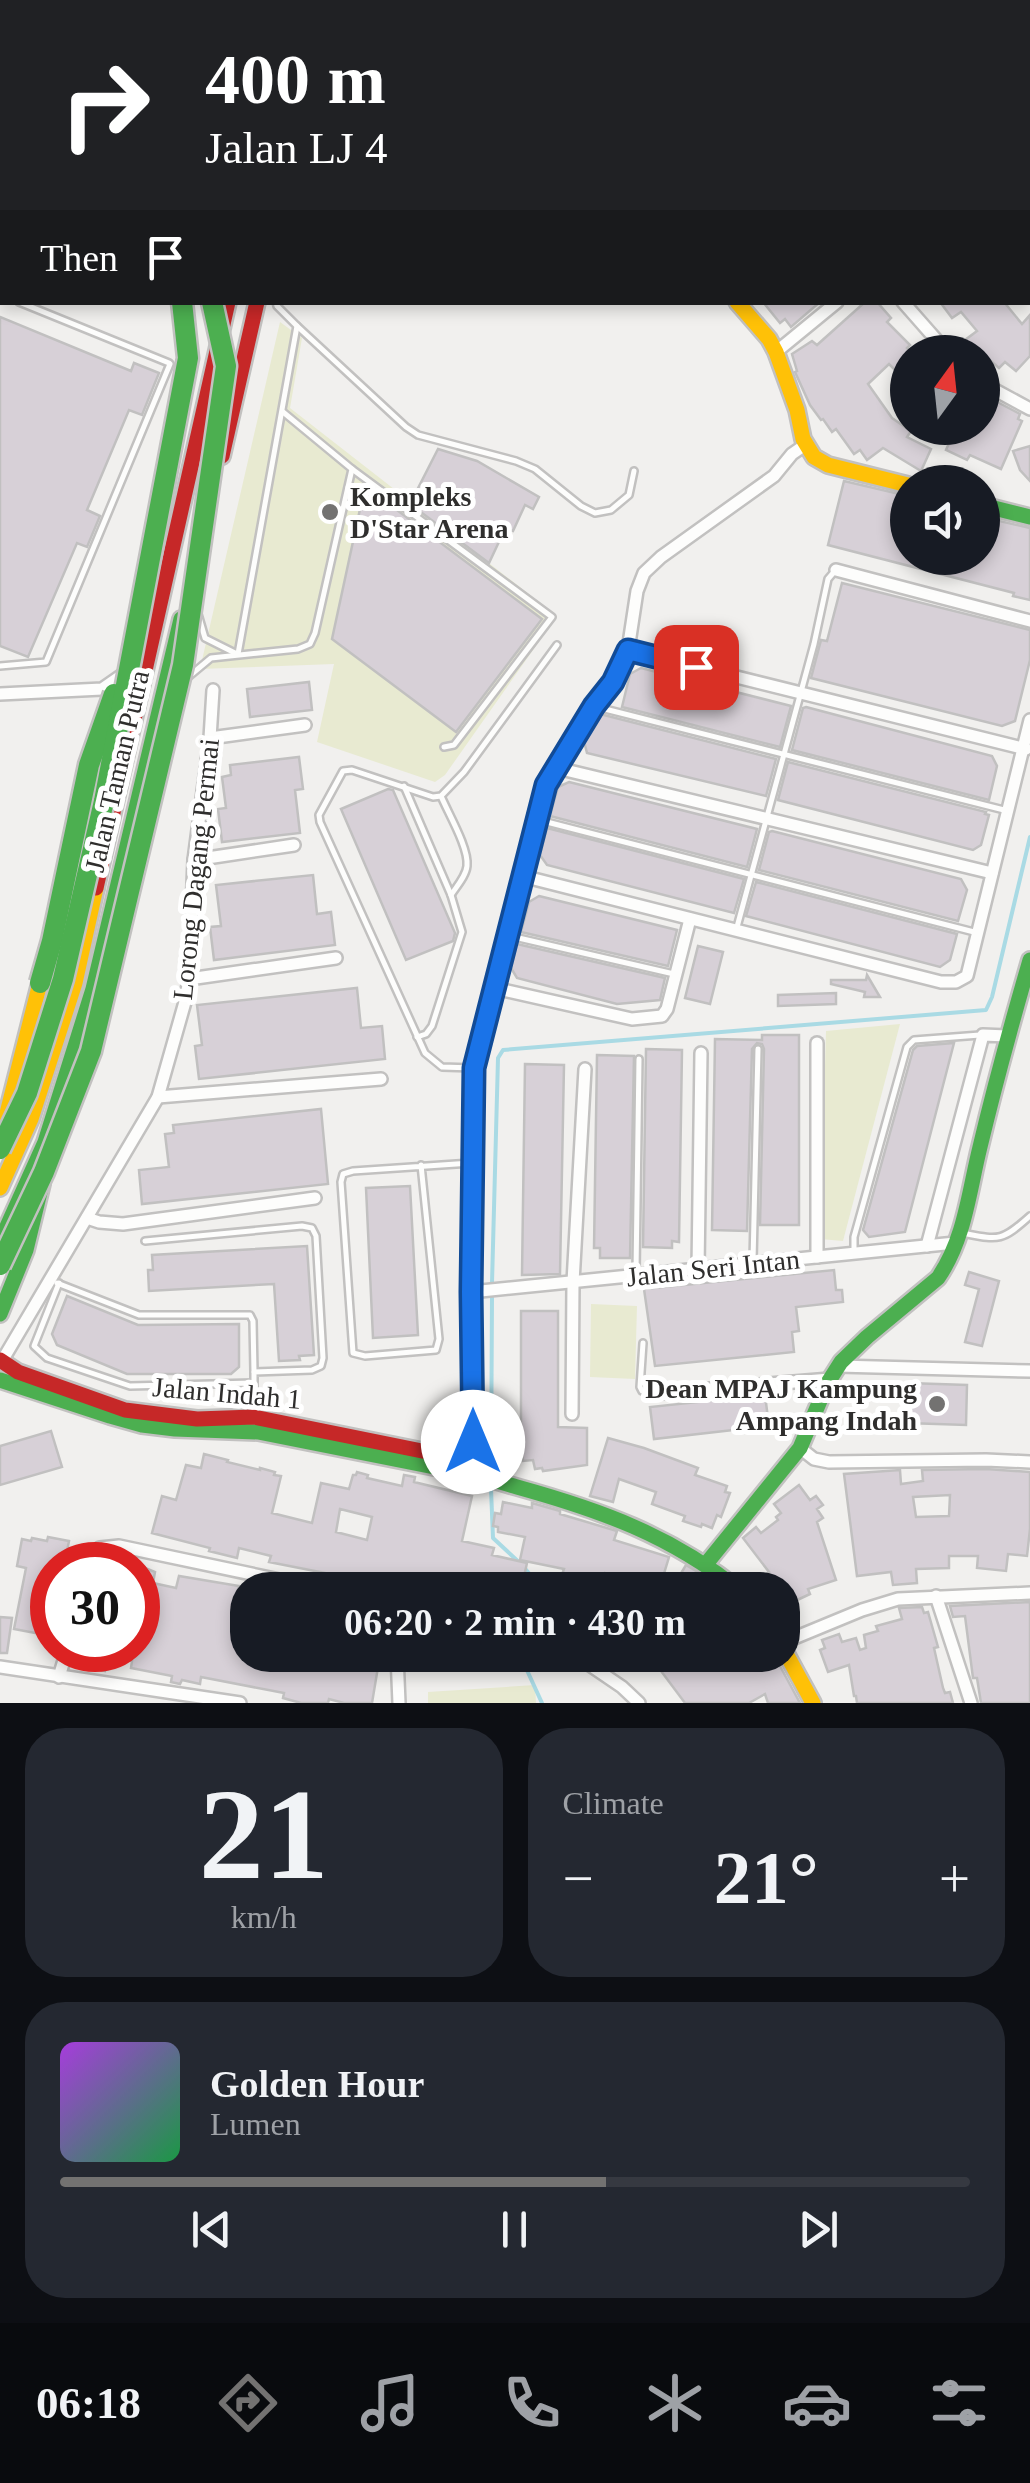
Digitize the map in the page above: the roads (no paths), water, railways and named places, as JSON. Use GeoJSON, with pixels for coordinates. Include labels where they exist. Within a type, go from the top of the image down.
{"type":"FeatureCollection","features":[{"type":"Feature","properties":{"kind":"main road"},"geometry":{"type":"LineString","coordinates":[[0,1149],[27,1093],[64,979],[146,632],[188,358],[182,305]]}},
{"type":"Feature","properties":{"kind":"main road"},"geometry":{"type":"LineString","coordinates":[[0,1264],[44,1172],[91,1051],[183,665],[226,366],[213,305]]}},
{"type":"Feature","properties":{"kind":"main road","name":"Jalan Taman Putra"},"geometry":{"type":"LineString","coordinates":[[0,1188],[31,1119],[76,982],[128,744],[146,632],[203,375],[227,305]]}},
{"type":"Feature","properties":{"kind":"main road","name":"Jalan Taman Putra"},"geometry":{"type":"LineString","coordinates":[[0,1242],[45,1142],[93,990],[256,305]]}},
{"type":"Feature","properties":{"kind":"main road"},"geometry":{"type":"LineString","coordinates":[[739,305],[776,352],[792,393],[805,446],[814,458],[890,480]]}},
{"type":"Feature","properties":{"kind":"main road"},"geometry":{"type":"LineString","coordinates":[[1000,509],[1030,517]]}},
{"type":"Feature","properties":{"kind":"main road"},"geometry":{"type":"LineString","coordinates":[[0,1140],[52,941],[89,765],[146,632]]}},
{"type":"Feature","properties":{"kind":"main road"},"geometry":{"type":"LineString","coordinates":[[706,1564],[800,1448],[834,1372],[852,1351],[946,1269],[1030,960]]}},
{"type":"Feature","properties":{"kind":"main road"},"geometry":{"type":"LineString","coordinates":[[0,1314],[16,1282],[36,1219],[44,1172]]}},
{"type":"Feature","properties":{"kind":"main road","name":"Jalan Indah 1"},"geometry":{"type":"LineString","coordinates":[[1,1367],[126,1410],[198,1419],[254,1417],[432,1453],[459,1470]]}},
{"type":"Feature","properties":{"kind":"main road","name":"Jalan Indah 1"},"geometry":{"type":"LineString","coordinates":[[1,1367],[21,1385],[124,1421],[185,1431],[258,1432],[459,1470],[571,1501],[677,1546],[716,1572]]}},
{"type":"Feature","properties":{"kind":"main road"},"geometry":{"type":"LineString","coordinates":[[796,1672],[813,1703]]}},
{"type":"Feature","properties":{"kind":"street"},"geometry":{"type":"LineString","coordinates":[[776,352],[833,305]]}},
{"type":"Feature","properties":{"kind":"street"},"geometry":{"type":"LineString","coordinates":[[906,305],[932,335]]}},
{"type":"Feature","properties":{"kind":"street"},"geometry":{"type":"LineString","coordinates":[[1000,392],[1030,408]]}},
{"type":"Feature","properties":{"kind":"street"},"geometry":{"type":"LineString","coordinates":[[459,1470],[473,1442],[474,1068],[546,785],[613,682],[628,650],[637,591],[644,573],[774,476],[792,454],[805,446]]}},
{"type":"Feature","properties":{"kind":"street"},"geometry":{"type":"LineString","coordinates":[[836,570],[1030,621]]}},
{"type":"Feature","properties":{"kind":"street"},"geometry":{"type":"LineString","coordinates":[[0,694],[102,689],[129,670],[146,632]]}},
{"type":"Feature","properties":{"kind":"street"},"geometry":{"type":"LineString","coordinates":[[628,650],[1026,749]]}},
{"type":"Feature","properties":{"kind":"street"},"geometry":{"type":"LineString","coordinates":[[102,689],[124,714],[128,744]]}},
{"type":"Feature","properties":{"kind":"street","name":"Lorong Dagang Permai"},"geometry":{"type":"LineString","coordinates":[[1,1367],[54,1282],[158,1096],[185,1002],[194,860],[213,690]]}},
{"type":"Feature","properties":{"kind":"street"},"geometry":{"type":"LineString","coordinates":[[522,876],[941,982],[956,982],[968,976],[1030,720]]}},
{"type":"Feature","properties":{"kind":"street"},"geometry":{"type":"LineString","coordinates":[[210,738],[305,725]]}},
{"type":"Feature","properties":{"kind":"street"},"geometry":{"type":"LineString","coordinates":[[558,768],[992,873]]}},
{"type":"Feature","properties":{"kind":"street"},"geometry":{"type":"LineString","coordinates":[[194,860],[294,844]]}},
{"type":"Feature","properties":{"kind":"street"},"geometry":{"type":"LineString","coordinates":[[494,988],[632,1019],[662,1016],[667,1010],[690,919]]}},
{"type":"Feature","properties":{"kind":"street"},"geometry":{"type":"LineString","coordinates":[[188,979],[336,958]]}},
{"type":"Feature","properties":{"kind":"street"},"geometry":{"type":"LineString","coordinates":[[927,1246],[983,1034],[1007,1036]]}},
{"type":"Feature","properties":{"kind":"street"},"geometry":{"type":"LineString","coordinates":[[816,1043],[817,1257]]}},
{"type":"Feature","properties":{"kind":"street"},"geometry":{"type":"LineString","coordinates":[[698,1269],[701,1053]]}},
{"type":"Feature","properties":{"kind":"street"},"geometry":{"type":"LineString","coordinates":[[572,1414],[572,1282],[585,1069]]}},
{"type":"Feature","properties":{"kind":"street"},"geometry":{"type":"LineString","coordinates":[[158,1096],[381,1078]]}},
{"type":"Feature","properties":{"kind":"street"},"geometry":{"type":"LineString","coordinates":[[87,1218],[123,1224],[315,1198]]}},
{"type":"Feature","properties":{"kind":"street","name":"Jalan Seri Intan"},"geometry":{"type":"LineString","coordinates":[[471,1292],[927,1246],[957,1238]]}},
{"type":"Feature","properties":{"kind":"street"},"geometry":{"type":"LineString","coordinates":[[649,1394],[834,1372],[1030,1371]]}},
{"type":"Feature","properties":{"kind":"street"},"geometry":{"type":"LineString","coordinates":[[800,1448],[814,1458],[830,1462],[1030,1462]]}},
{"type":"Feature","properties":{"kind":"street"},"geometry":{"type":"LineString","coordinates":[[160,1555],[242,1572]]}},
{"type":"Feature","properties":{"kind":"street"},"geometry":{"type":"LineString","coordinates":[[800,1637],[862,1610],[898,1600],[1030,1593]]}},
{"type":"Feature","properties":{"kind":"street"},"geometry":{"type":"LineString","coordinates":[[936,1596],[970,1703]]}},
{"type":"Feature","properties":{"kind":"street"},"geometry":{"type":"LineString","coordinates":[[0,1667],[240,1703]]}},
{"type":"Feature","properties":{"kind":"street"},"geometry":{"type":"LineString","coordinates":[[59,1677],[60,1672]]}},
{"type":"Feature","properties":{"kind":"street"},"geometry":{"type":"LineString","coordinates":[[397,1672],[398,1703]]}},
{"type":"Feature","properties":{"kind":"street"},"geometry":{"type":"LineString","coordinates":[[600,1672],[640,1703]]}},
{"type":"Feature","properties":{"kind":"street"},"geometry":{"type":"LineString","coordinates":[[129,1687],[130,1703]]}},
{"type":"Feature","properties":{"kind":"lane"},"geometry":{"type":"LineString","coordinates":[[25,305],[238,388]]}},
{"type":"Feature","properties":{"kind":"lane"},"geometry":{"type":"LineString","coordinates":[[277,305],[418,435],[535,469],[595,513],[612,510],[628,495],[634,471]]}},
{"type":"Feature","properties":{"kind":"lane"},"geometry":{"type":"LineString","coordinates":[[238,654],[297,326]]}},
{"type":"Feature","properties":{"kind":"lane"},"geometry":{"type":"LineString","coordinates":[[0,666],[46,662],[170,364]]}},
{"type":"Feature","properties":{"kind":"lane"},"geometry":{"type":"LineString","coordinates":[[282,412],[352,469],[552,617],[454,746],[444,747]]}},
{"type":"Feature","properties":{"kind":"lane"},"geometry":{"type":"LineString","coordinates":[[146,770],[189,674],[211,658],[298,649],[310,644],[352,469]]}},
{"type":"Feature","properties":{"kind":"lane"},"geometry":{"type":"LineString","coordinates":[[203,536],[196,608],[205,638],[238,654]]}},
{"type":"Feature","properties":{"kind":"lane"},"geometry":{"type":"LineString","coordinates":[[736,930],[828,578],[836,570]]}},
{"type":"Feature","properties":{"kind":"lane"},"geometry":{"type":"LineString","coordinates":[[474,1068],[442,1067],[424,1054],[319,815],[343,770],[433,797],[441,796],[464,772],[557,646]]}},
{"type":"Feature","properties":{"kind":"lane"},"geometry":{"type":"LineString","coordinates":[[594,706],[1008,811]]}},
{"type":"Feature","properties":{"kind":"lane"},"geometry":{"type":"LineString","coordinates":[[404,786],[452,895],[462,932],[432,1026],[417,1037]]}},
{"type":"Feature","properties":{"kind":"lane"},"geometry":{"type":"LineString","coordinates":[[441,796],[466,854],[466,872],[452,895]]}},
{"type":"Feature","properties":{"kind":"lane"},"geometry":{"type":"LineString","coordinates":[[536,820],[978,933]]}},
{"type":"Feature","properties":{"kind":"lane"},"geometry":{"type":"LineString","coordinates":[[507,935],[676,974]]}},
{"type":"Feature","properties":{"kind":"lane"},"geometry":{"type":"LineString","coordinates":[[854,1253],[854,1236],[906,1047],[914,1040],[983,1034]]}},
{"type":"Feature","properties":{"kind":"lane"},"geometry":{"type":"LineString","coordinates":[[752,1264],[758,1048]]}},
{"type":"Feature","properties":{"kind":"lane"},"geometry":{"type":"LineString","coordinates":[[636,1276],[639,1058]]}},
{"type":"Feature","properties":{"kind":"lane"},"geometry":{"type":"LineString","coordinates":[[421,1166],[436,1350],[365,1356],[353,1353],[343,1174],[353,1170],[421,1166],[472,1163]]}},
{"type":"Feature","properties":{"kind":"lane"},"geometry":{"type":"LineString","coordinates":[[957,1238],[999,1239],[1030,1216]]}},
{"type":"Feature","properties":{"kind":"lane"},"geometry":{"type":"LineString","coordinates":[[146,1241],[312,1228],[316,1236],[323,1358],[320,1366],[312,1370],[254,1372]]}},
{"type":"Feature","properties":{"kind":"lane"},"geometry":{"type":"LineString","coordinates":[[253,1383],[130,1386],[47,1358],[34,1346],[54,1282],[139,1316],[250,1315],[253,1322],[254,1417]]}},
{"type":"Feature","properties":{"kind":"lane"},"geometry":{"type":"LineString","coordinates":[[643,1343],[640,1387],[649,1394]]}},
{"type":"Feature","properties":{"kind":"lane"},"geometry":{"type":"LineString","coordinates":[[88,1396],[94,1374]]}},
{"type":"Feature","properties":{"kind":"waterway"},"geometry":{"type":"LineString","coordinates":[[492,1283],[498,1058],[503,1050],[986,1010],[1030,837]]}},
{"type":"Feature","properties":{"kind":"waterway"},"geometry":{"type":"LineString","coordinates":[[491,1472],[492,1298]]}},
{"type":"Feature","properties":{"kind":"waterway"},"geometry":{"type":"LineString","coordinates":[[491,1489],[493,1538],[528,1572]]}},
{"type":"Feature","properties":{"kind":"waterway"},"geometry":{"type":"LineString","coordinates":[[528,1672],[542,1703]]}},
{"type":"Feature","properties":{"kind":"place","name":"Kompleks D'Star Arena"},"geometry":{"type":"Point","coordinates":[330,512]}},
{"type":"Feature","properties":{"kind":"place","name":"Dean MPAJ Kampung Ampang Indah"},"geometry":{"type":"Point","coordinates":[937,1404]}}]}
